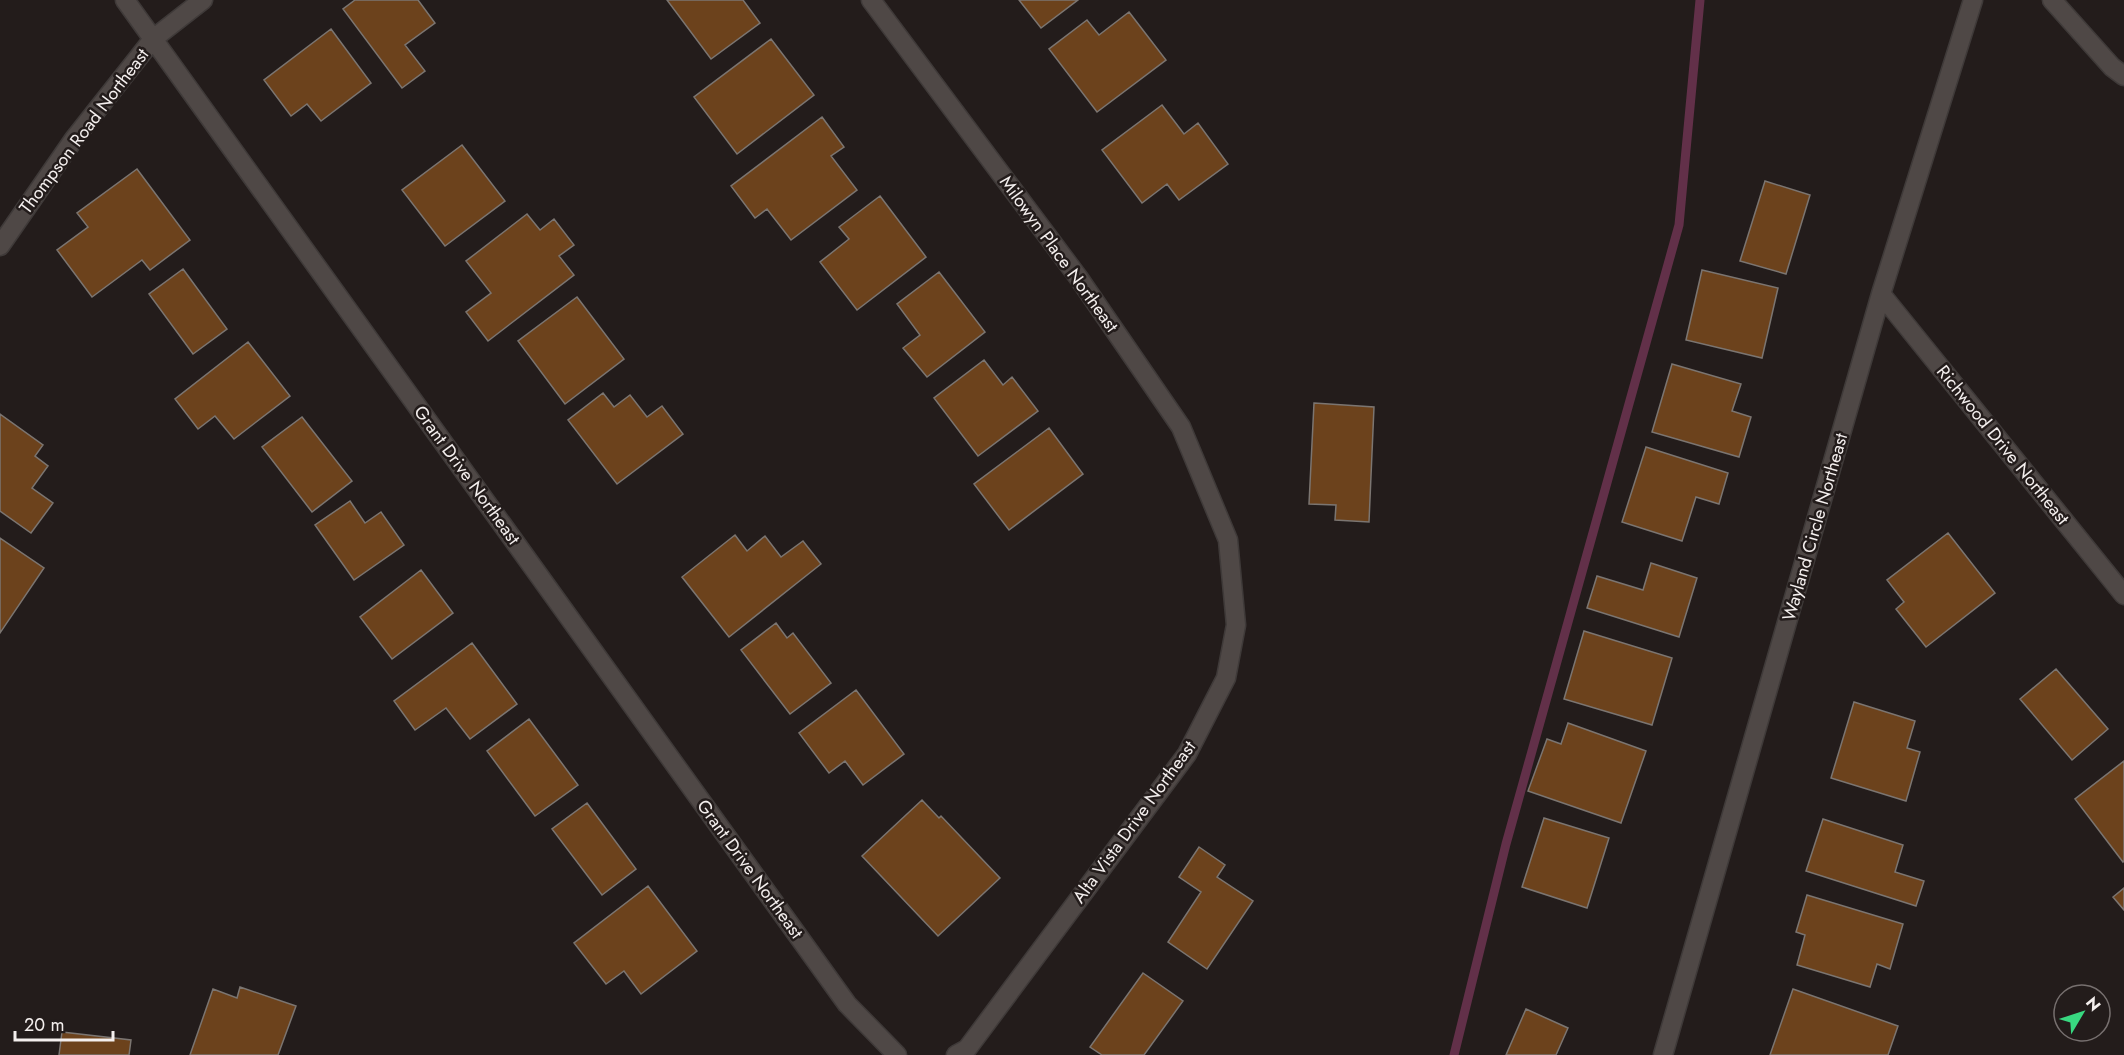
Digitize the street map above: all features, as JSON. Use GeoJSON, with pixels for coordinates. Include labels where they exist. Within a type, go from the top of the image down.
{"type":"FeatureCollection","features":[{"type":"Feature","properties":{"kind":"street","name":"Grant Drive Northeast"},"geometry":{"type":"LineString","coordinates":[[125,0],[847,1004],[897,1055]]}},
{"type":"Feature","properties":{"kind":"street","name":"Thompson Road Northeast"},"geometry":{"type":"LineString","coordinates":[[0,246],[74,138],[153,39],[203,0]]}},
{"type":"Feature","properties":{"kind":"street","name":"Milowyn Place Northeast"},"geometry":{"type":"LineString","coordinates":[[871,0],[1078,277],[1181,427],[1221,523]]}},
{"type":"Feature","properties":{"kind":"street","name":"Wayland Circle Northeast"},"geometry":{"type":"LineString","coordinates":[[1663,1055],[1881,294],[1973,0]]}},
{"type":"Feature","properties":{"kind":"street"},"geometry":{"type":"LineString","coordinates":[[2052,0],[2112,67],[2124,76]]}},
{"type":"Feature","properties":{"kind":"street","name":"Richwood Drive Northeast"},"geometry":{"type":"LineString","coordinates":[[1881,294],[2124,595]]}},
{"type":"Feature","properties":{"kind":"street","name":"Alta Vista Drive Northeast"},"geometry":{"type":"LineString","coordinates":[[956,1055],[967,1049],[1187,754],[1226,678],[1236,625],[1228,540],[1221,523]]}},
{"type":"Feature","properties":{"kind":"building"},"geometry":{"type":"Polygon","coordinates":[[[355,0],[418,0],[435,23],[405,45],[425,71],[402,88],[343,9],[355,0]]]}},
{"type":"Feature","properties":{"kind":"building"},"geometry":{"type":"Polygon","coordinates":[[[667,0],[743,0],[760,23],[711,59],[667,0]]]}},
{"type":"Feature","properties":{"kind":"building"},"geometry":{"type":"Polygon","coordinates":[[[1019,0],[1078,0],[1041,28],[1019,0]]]}},
{"type":"Feature","properties":{"kind":"building"},"geometry":{"type":"Polygon","coordinates":[[[1129,12],[1166,60],[1097,112],[1049,49],[1087,20],[1099,35],[1129,12]]]}},
{"type":"Feature","properties":{"kind":"building"},"geometry":{"type":"Polygon","coordinates":[[[331,29],[371,83],[321,121],[307,104],[291,116],[264,80],[331,29]]]}},
{"type":"Feature","properties":{"kind":"building"},"geometry":{"type":"Polygon","coordinates":[[[771,39],[814,95],[737,154],[694,97],[771,39]]]}},
{"type":"Feature","properties":{"kind":"building"},"geometry":{"type":"Polygon","coordinates":[[[1162,105],[1184,134],[1198,123],[1228,164],[1179,200],[1167,184],[1142,203],[1102,150],[1162,105]]]}},
{"type":"Feature","properties":{"kind":"building"},"geometry":{"type":"Polygon","coordinates":[[[822,117],[844,147],[831,156],[857,190],[791,240],[767,209],[755,218],[731,186],[822,117]]]}},
{"type":"Feature","properties":{"kind":"building"},"geometry":{"type":"Polygon","coordinates":[[[462,145],[505,201],[445,246],[402,190],[462,145]]]}},
{"type":"Feature","properties":{"kind":"building"},"geometry":{"type":"Polygon","coordinates":[[[137,169],[190,240],[150,270],[142,260],[92,297],[57,250],[88,227],[77,213],[137,169]]]}},
{"type":"Feature","properties":{"kind":"building"},"geometry":{"type":"Polygon","coordinates":[[[1765,181],[1810,195],[1786,274],[1740,261],[1765,181]]]}},
{"type":"Feature","properties":{"kind":"building"},"geometry":{"type":"Polygon","coordinates":[[[880,196],[926,257],[857,310],[820,262],[849,239],[839,227],[880,196]]]}},
{"type":"Feature","properties":{"kind":"building"},"geometry":{"type":"Polygon","coordinates":[[[527,214],[540,230],[554,219],[574,245],[559,256],[574,275],[488,341],[466,312],[491,293],[466,261],[527,214]]]}},
{"type":"Feature","properties":{"kind":"building"},"geometry":{"type":"Polygon","coordinates":[[[183,269],[227,329],[193,354],[149,294],[183,269]]]}},
{"type":"Feature","properties":{"kind":"building"},"geometry":{"type":"Polygon","coordinates":[[[1702,270],[1778,288],[1762,358],[1686,340],[1702,270]]]}},
{"type":"Feature","properties":{"kind":"building"},"geometry":{"type":"Polygon","coordinates":[[[939,272],[985,332],[927,377],[903,348],[920,335],[897,304],[939,272]]]}},
{"type":"Feature","properties":{"kind":"building"},"geometry":{"type":"Polygon","coordinates":[[[577,297],[624,359],[565,404],[518,341],[577,297]]]}},
{"type":"Feature","properties":{"kind":"building"},"geometry":{"type":"Polygon","coordinates":[[[248,342],[290,396],[234,439],[215,416],[198,429],[175,399],[248,342]]]}},
{"type":"Feature","properties":{"kind":"building"},"geometry":{"type":"Polygon","coordinates":[[[984,360],[1003,385],[1012,377],[1038,411],[978,456],[934,398],[984,360]]]}},
{"type":"Feature","properties":{"kind":"building"},"geometry":{"type":"Polygon","coordinates":[[[1672,364],[1741,384],[1732,411],[1751,417],[1739,457],[1652,432],[1672,364]]]}},
{"type":"Feature","properties":{"kind":"building"},"geometry":{"type":"Polygon","coordinates":[[[603,393],[614,407],[630,395],[647,417],[662,406],[683,434],[617,484],[568,420],[603,393]]]}},
{"type":"Feature","properties":{"kind":"building"},"geometry":{"type":"Polygon","coordinates":[[[1314,403],[1374,407],[1369,522],[1335,520],[1336,505],[1309,504],[1314,403]]]}},
{"type":"Feature","properties":{"kind":"building"},"geometry":{"type":"Polygon","coordinates":[[[0,414],[43,445],[35,456],[48,466],[32,488],[53,503],[31,533],[0,511],[0,414]]]}},
{"type":"Feature","properties":{"kind":"building"},"geometry":{"type":"Polygon","coordinates":[[[302,417],[352,481],[312,512],[262,447],[302,417]]]}},
{"type":"Feature","properties":{"kind":"building"},"geometry":{"type":"Polygon","coordinates":[[[1049,428],[1083,474],[1009,530],[974,484],[1049,428]]]}},
{"type":"Feature","properties":{"kind":"building"},"geometry":{"type":"Polygon","coordinates":[[[1646,447],[1728,473],[1719,504],[1696,497],[1682,541],[1622,522],[1646,447]]]}},
{"type":"Feature","properties":{"kind":"building"},"geometry":{"type":"Polygon","coordinates":[[[350,501],[365,523],[381,512],[404,545],[354,580],[315,525],[350,501]]]}},
{"type":"Feature","properties":{"kind":"building"},"geometry":{"type":"Polygon","coordinates":[[[1948,533],[1995,593],[1926,647],[1896,609],[1904,602],[1887,580],[1948,533]]]}},
{"type":"Feature","properties":{"kind":"building"},"geometry":{"type":"Polygon","coordinates":[[[735,535],[747,551],[765,536],[781,557],[803,541],[821,564],[729,637],[682,577],[735,535]]]}},
{"type":"Feature","properties":{"kind":"building"},"geometry":{"type":"Polygon","coordinates":[[[0,538],[44,568],[0,633],[0,538]]]}},
{"type":"Feature","properties":{"kind":"building"},"geometry":{"type":"Polygon","coordinates":[[[1651,563],[1697,578],[1679,637],[1587,608],[1597,576],[1643,590],[1651,563]]]}},
{"type":"Feature","properties":{"kind":"building"},"geometry":{"type":"Polygon","coordinates":[[[421,570],[453,613],[392,659],[360,617],[421,570]]]}},
{"type":"Feature","properties":{"kind":"building"},"geometry":{"type":"Polygon","coordinates":[[[776,623],[787,638],[793,633],[831,683],[790,714],[741,650],[776,623]]]}},
{"type":"Feature","properties":{"kind":"building"},"geometry":{"type":"Polygon","coordinates":[[[1584,631],[1672,658],[1652,725],[1564,699],[1584,631]]]}},
{"type":"Feature","properties":{"kind":"building"},"geometry":{"type":"Polygon","coordinates":[[[472,643],[517,704],[470,739],[446,708],[415,730],[394,701],[472,643]]]}},
{"type":"Feature","properties":{"kind":"building"},"geometry":{"type":"Polygon","coordinates":[[[2056,669],[2108,729],[2072,760],[2020,699],[2056,669]]]}},
{"type":"Feature","properties":{"kind":"building"},"geometry":{"type":"Polygon","coordinates":[[[856,690],[904,754],[863,785],[845,761],[829,773],[799,733],[856,690]]]}},
{"type":"Feature","properties":{"kind":"building"},"geometry":{"type":"Polygon","coordinates":[[[1854,702],[1915,721],[1907,748],[1920,752],[1906,801],[1831,778],[1854,702]]]}},
{"type":"Feature","properties":{"kind":"building"},"geometry":{"type":"Polygon","coordinates":[[[529,719],[578,785],[535,816],[487,751],[529,719]]]}},
{"type":"Feature","properties":{"kind":"building"},"geometry":{"type":"Polygon","coordinates":[[[1568,723],[1646,751],[1621,823],[1528,791],[1547,739],[1561,744],[1568,723]]]}},
{"type":"Feature","properties":{"kind":"building"},"geometry":{"type":"Polygon","coordinates":[[[2124,761],[2124,861],[2123,862],[2075,799],[2124,761]]]}},
{"type":"Feature","properties":{"kind":"building"},"geometry":{"type":"Polygon","coordinates":[[[922,800],[939,818],[941,816],[1000,878],[938,936],[862,856],[922,800]]]}},
{"type":"Feature","properties":{"kind":"building"},"geometry":{"type":"Polygon","coordinates":[[[587,803],[636,869],[602,895],[552,829],[587,803]]]}},
{"type":"Feature","properties":{"kind":"building"},"geometry":{"type":"Polygon","coordinates":[[[1544,818],[1609,838],[1587,908],[1522,887],[1544,818]]]}},
{"type":"Feature","properties":{"kind":"building"},"geometry":{"type":"Polygon","coordinates":[[[1823,819],[1903,845],[1895,872],[1924,881],[1916,906],[1806,871],[1823,819]]]}},
{"type":"Feature","properties":{"kind":"building"},"geometry":{"type":"Polygon","coordinates":[[[1199,847],[1225,865],[1217,877],[1253,901],[1207,969],[1168,942],[1201,892],[1179,877],[1199,847]]]}},
{"type":"Feature","properties":{"kind":"building"},"geometry":{"type":"Polygon","coordinates":[[[648,886],[697,951],[641,994],[624,971],[606,984],[574,943],[648,886]]]}},
{"type":"Feature","properties":{"kind":"building"},"geometry":{"type":"Polygon","coordinates":[[[2124,888],[2124,910],[2113,897],[2124,888]]]}},
{"type":"Feature","properties":{"kind":"building"},"geometry":{"type":"Polygon","coordinates":[[[1807,895],[1903,924],[1890,969],[1877,964],[1870,987],[1797,965],[1805,935],[1796,932],[1807,895]]]}},
{"type":"Feature","properties":{"kind":"building"},"geometry":{"type":"Polygon","coordinates":[[[1143,973],[1183,1001],[1144,1055],[1102,1055],[1090,1047],[1143,973]]]}},
{"type":"Feature","properties":{"kind":"building"},"geometry":{"type":"Polygon","coordinates":[[[240,987],[296,1006],[278,1055],[190,1055],[213,989],[237,998],[240,987]]]}},
{"type":"Feature","properties":{"kind":"building"},"geometry":{"type":"Polygon","coordinates":[[[1793,989],[1898,1026],[1888,1055],[1770,1055],[1793,989]]]}},
{"type":"Feature","properties":{"kind":"building"},"geometry":{"type":"Polygon","coordinates":[[[1526,1009],[1568,1028],[1556,1055],[1506,1055],[1526,1009]]]}},
{"type":"Feature","properties":{"kind":"building"},"geometry":{"type":"Polygon","coordinates":[[[62,1032],[131,1040],[129,1055],[59,1055],[62,1032]]]}},
{"type":"Feature","properties":{"kind":"waterway"},"geometry":{"type":"LineString","coordinates":[[1454,1055],[1506,844],[1679,225],[1700,0]]}}]}
